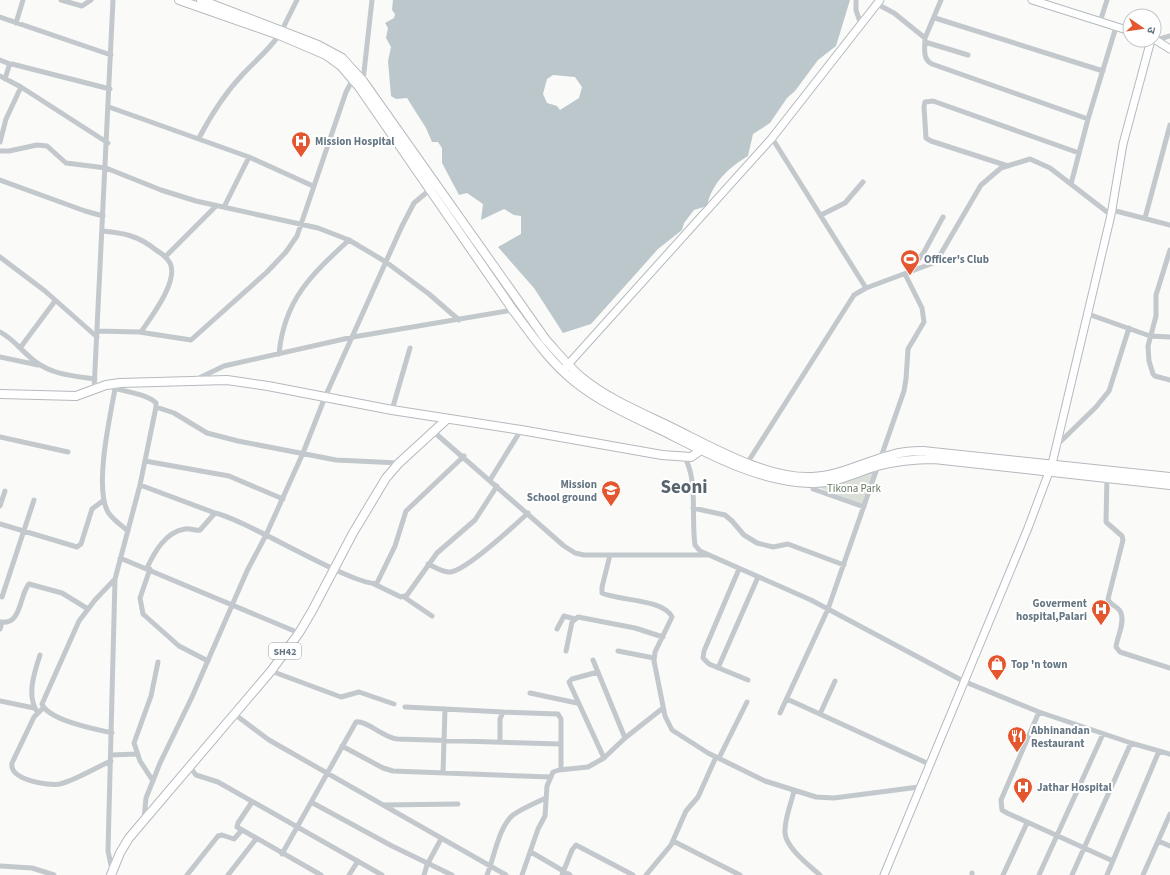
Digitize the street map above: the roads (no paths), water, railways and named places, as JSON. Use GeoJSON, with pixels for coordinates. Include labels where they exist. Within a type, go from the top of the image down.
{"type":"FeatureCollection","features":[{"type":"Feature","properties":{"kind":"main road"},"geometry":{"type":"LineString","coordinates":[[179,0],[333,52],[361,84],[433,187],[546,340],[573,381],[606,402],[701,451],[746,466],[781,474],[812,478],[879,462],[908,452],[924,451],[1170,484]]}},
{"type":"Feature","properties":{"kind":"main road"},"geometry":{"type":"LineString","coordinates":[[201,0],[280,33]]}},
{"type":"Feature","properties":{"kind":"main road"},"geometry":{"type":"LineString","coordinates":[[433,187],[513,310],[536,340],[565,367],[613,399],[707,444],[746,466]]}},
{"type":"Feature","properties":{"kind":"main road"},"geometry":{"type":"LineString","coordinates":[[0,394],[70,396],[84,394],[106,385],[120,383],[227,380],[392,410],[685,458],[691,457],[701,451],[707,444]]}},
{"type":"Feature","properties":{"kind":"main road","name":"SH42"},"geometry":{"type":"LineString","coordinates":[[111,873],[120,853],[144,819],[270,671],[299,633],[370,503],[399,463],[447,419]]}},
{"type":"Feature","properties":{"kind":"main road"},"geometry":{"type":"LineString","coordinates":[[1107,475],[1170,477]]}},
{"type":"Feature","properties":{"kind":"street"},"geometry":{"type":"LineString","coordinates":[[16,23],[23,0]]}},
{"type":"Feature","properties":{"kind":"street"},"geometry":{"type":"LineString","coordinates":[[61,0],[82,6],[92,0]]}},
{"type":"Feature","properties":{"kind":"street"},"geometry":{"type":"LineString","coordinates":[[94,390],[108,143],[113,0]]}},
{"type":"Feature","properties":{"kind":"street"},"geometry":{"type":"LineString","coordinates":[[199,138],[219,102],[243,74],[272,45],[297,0]]}},
{"type":"Feature","properties":{"kind":"street"},"geometry":{"type":"LineString","coordinates":[[361,84],[372,0]]}},
{"type":"Feature","properties":{"kind":"street"},"geometry":{"type":"LineString","coordinates":[[856,0],[856,10],[861,25]]}},
{"type":"Feature","properties":{"kind":"street"},"geometry":{"type":"LineString","coordinates":[[941,0],[925,40],[927,61],[937,67],[1088,118]]}},
{"type":"Feature","properties":{"kind":"street"},"geometry":{"type":"LineString","coordinates":[[1032,0],[1122,29]]}},
{"type":"Feature","properties":{"kind":"street"},"geometry":{"type":"LineString","coordinates":[[1100,22],[1106,0]]}},
{"type":"Feature","properties":{"kind":"street"},"geometry":{"type":"LineString","coordinates":[[565,367],[772,138],[879,2],[925,40],[968,55]]}},
{"type":"Feature","properties":{"kind":"street"},"geometry":{"type":"LineString","coordinates":[[0,17],[111,55]]}},
{"type":"Feature","properties":{"kind":"street"},"geometry":{"type":"LineString","coordinates":[[935,18],[1103,71]]}},
{"type":"Feature","properties":{"kind":"street"},"geometry":{"type":"LineString","coordinates":[[1071,184],[1088,118],[1116,27]]}},
{"type":"Feature","properties":{"kind":"street"},"geometry":{"type":"LineString","coordinates":[[885,875],[963,681],[1028,528],[1050,468],[1112,213],[1123,144],[1152,48]]}},
{"type":"Feature","properties":{"kind":"street"},"geometry":{"type":"LineString","coordinates":[[0,60],[10,64],[110,89]]}},
{"type":"Feature","properties":{"kind":"street"},"geometry":{"type":"LineString","coordinates":[[10,64],[3,78],[20,87],[108,143]]}},
{"type":"Feature","properties":{"kind":"street"},"geometry":{"type":"LineString","coordinates":[[0,257],[97,334],[141,332],[186,340],[197,336],[286,252],[302,225],[313,186],[346,92],[355,76]]}},
{"type":"Feature","properties":{"kind":"street"},"geometry":{"type":"LineString","coordinates":[[0,142],[6,119],[20,87]]}},
{"type":"Feature","properties":{"kind":"street"},"geometry":{"type":"LineString","coordinates":[[1009,166],[931,141],[926,138],[925,102],[933,101],[1079,153]]}},
{"type":"Feature","properties":{"kind":"street"},"geometry":{"type":"LineString","coordinates":[[109,107],[249,157],[313,186]]}},
{"type":"Feature","properties":{"kind":"street"},"geometry":{"type":"LineString","coordinates":[[1144,218],[1170,125]]}},
{"type":"Feature","properties":{"kind":"street"},"geometry":{"type":"LineString","coordinates":[[772,138],[866,288]]}},
{"type":"Feature","properties":{"kind":"street"},"geometry":{"type":"LineString","coordinates":[[0,150],[10,151],[42,145],[50,148],[66,163],[106,168],[161,190],[216,206],[318,228],[349,240],[386,262],[429,294],[459,320]]}},
{"type":"Feature","properties":{"kind":"street"},"geometry":{"type":"LineString","coordinates":[[224,207],[249,157]]}},
{"type":"Feature","properties":{"kind":"street"},"geometry":{"type":"LineString","coordinates":[[746,466],[854,295],[866,288],[936,262],[981,185],[1001,168],[1030,160],[1050,168],[1112,213],[1144,218],[1170,225]]}},
{"type":"Feature","properties":{"kind":"street"},"geometry":{"type":"LineString","coordinates":[[0,180],[85,211],[104,216]]}},
{"type":"Feature","properties":{"kind":"street"},"geometry":{"type":"LineString","coordinates":[[821,215],[845,203],[863,182]]}},
{"type":"Feature","properties":{"kind":"street"},"geometry":{"type":"LineString","coordinates":[[144,819],[146,798],[153,780],[208,661],[247,571],[266,536],[283,499],[325,397],[402,226],[414,203],[433,187]]}},
{"type":"Feature","properties":{"kind":"street"},"geometry":{"type":"LineString","coordinates":[[165,257],[216,206]]}},
{"type":"Feature","properties":{"kind":"street"},"geometry":{"type":"LineString","coordinates":[[907,274],[924,252],[943,217]]}},
{"type":"Feature","properties":{"kind":"street"},"geometry":{"type":"LineString","coordinates":[[103,231],[124,233],[138,237],[165,257],[171,266],[169,283],[162,299],[141,332]]}},
{"type":"Feature","properties":{"kind":"street"},"geometry":{"type":"LineString","coordinates":[[279,354],[282,328],[292,303],[315,271],[349,240]]}},
{"type":"Feature","properties":{"kind":"street"},"geometry":{"type":"LineString","coordinates":[[1170,250],[1156,295],[1156,316],[1147,350],[1151,371],[1155,376],[1170,380]]}},
{"type":"Feature","properties":{"kind":"street"},"geometry":{"type":"LineString","coordinates":[[780,713],[828,609],[904,391],[908,348],[924,322],[919,300],[907,274]]}},
{"type":"Feature","properties":{"kind":"street"},"geometry":{"type":"LineString","coordinates":[[20,348],[55,301]]}},
{"type":"Feature","properties":{"kind":"street"},"geometry":{"type":"LineString","coordinates":[[195,380],[224,366],[353,337],[513,310]]}},
{"type":"Feature","properties":{"kind":"street"},"geometry":{"type":"LineString","coordinates":[[1088,314],[1150,336],[1170,337]]}},
{"type":"Feature","properties":{"kind":"street"},"geometry":{"type":"LineString","coordinates":[[1056,446],[1096,407],[1109,391],[1129,328]]}},
{"type":"Feature","properties":{"kind":"street"},"geometry":{"type":"LineString","coordinates":[[0,332],[10,338],[40,365]]}},
{"type":"Feature","properties":{"kind":"street"},"geometry":{"type":"LineString","coordinates":[[392,410],[410,348]]}},
{"type":"Feature","properties":{"kind":"street"},"geometry":{"type":"LineString","coordinates":[[0,357],[40,365],[61,374],[95,380]]}},
{"type":"Feature","properties":{"kind":"street"},"geometry":{"type":"LineString","coordinates":[[106,385],[115,389],[149,398],[156,403],[140,485],[115,579],[108,851],[111,873]]}},
{"type":"Feature","properties":{"kind":"street"},"geometry":{"type":"LineString","coordinates":[[115,389],[104,457],[104,500],[110,515],[128,531]]}},
{"type":"Feature","properties":{"kind":"street"},"geometry":{"type":"LineString","coordinates":[[156,407],[174,412],[197,428],[219,437],[350,462],[399,463]]}},
{"type":"Feature","properties":{"kind":"street"},"geometry":{"type":"LineString","coordinates":[[490,480],[521,430]]}},
{"type":"Feature","properties":{"kind":"street"},"geometry":{"type":"LineString","coordinates":[[434,432],[464,456],[575,553],[584,555],[708,555]]}},
{"type":"Feature","properties":{"kind":"street"},"geometry":{"type":"LineString","coordinates":[[0,437],[68,452]]}},
{"type":"Feature","properties":{"kind":"street"},"geometry":{"type":"LineString","coordinates":[[374,584],[379,581],[386,567],[406,511],[464,456]]}},
{"type":"Feature","properties":{"kind":"street"},"geometry":{"type":"LineString","coordinates":[[685,458],[690,473],[695,545],[700,551],[828,609],[963,681],[1040,712],[1103,734],[1170,754]]}},
{"type":"Feature","properties":{"kind":"street"},"geometry":{"type":"LineString","coordinates":[[145,461],[229,476],[283,499]]}},
{"type":"Feature","properties":{"kind":"street"},"geometry":{"type":"LineString","coordinates":[[1107,475],[1106,522],[1122,536],[1123,540],[1108,600],[1109,604],[1118,609],[1122,619],[1116,648],[1120,652],[1170,668]]}},
{"type":"Feature","properties":{"kind":"street"},"geometry":{"type":"LineString","coordinates":[[140,485],[215,513],[334,569],[404,597],[432,616]]}},
{"type":"Feature","properties":{"kind":"street"},"geometry":{"type":"LineString","coordinates":[[404,597],[410,592],[437,553],[475,520],[498,486]]}},
{"type":"Feature","properties":{"kind":"street"},"geometry":{"type":"LineString","coordinates":[[813,489],[864,507]]}},
{"type":"Feature","properties":{"kind":"street"},"geometry":{"type":"LineString","coordinates":[[0,506],[5,491]]}},
{"type":"Feature","properties":{"kind":"street"},"geometry":{"type":"LineString","coordinates":[[2,597],[34,500]]}},
{"type":"Feature","properties":{"kind":"street"},"geometry":{"type":"LineString","coordinates":[[0,524],[74,547],[79,546],[92,509],[104,500]]}},
{"type":"Feature","properties":{"kind":"street"},"geometry":{"type":"LineString","coordinates":[[693,508],[725,515],[744,535],[757,543],[773,547],[788,544],[844,565]]}},
{"type":"Feature","properties":{"kind":"street"},"geometry":{"type":"LineString","coordinates":[[208,661],[179,646],[143,614],[140,598],[148,569],[155,553],[166,539],[184,529],[200,530],[215,513]]}},
{"type":"Feature","properties":{"kind":"street"},"geometry":{"type":"LineString","coordinates":[[428,564],[444,571],[456,570],[495,542],[528,513]]}},
{"type":"Feature","properties":{"kind":"street"},"geometry":{"type":"LineString","coordinates":[[610,555],[602,593],[657,606],[668,611],[672,617],[672,620],[655,652],[654,658],[663,708],[668,724],[672,730],[683,739],[765,781],[794,791],[824,798],[920,787]]}},
{"type":"Feature","properties":{"kind":"street"},"geometry":{"type":"LineString","coordinates":[[120,558],[233,604],[299,633]]}},
{"type":"Feature","properties":{"kind":"street"},"geometry":{"type":"LineString","coordinates":[[739,569],[703,654],[706,662],[748,680]]}},
{"type":"Feature","properties":{"kind":"street"},"geometry":{"type":"LineString","coordinates":[[718,668],[758,577]]}},
{"type":"Feature","properties":{"kind":"street"},"geometry":{"type":"LineString","coordinates":[[43,708],[42,704],[49,685],[76,627],[88,609],[115,579]]}},
{"type":"Feature","properties":{"kind":"street"},"geometry":{"type":"LineString","coordinates":[[0,629],[1,622],[8,622],[16,617],[29,584],[62,593],[88,609]]}},
{"type":"Feature","properties":{"kind":"street"},"geometry":{"type":"LineString","coordinates":[[557,629],[564,616],[590,619],[663,637]]}},
{"type":"Feature","properties":{"kind":"street"},"geometry":{"type":"LineString","coordinates":[[566,650],[572,622],[575,618]]}},
{"type":"Feature","properties":{"kind":"street"},"geometry":{"type":"LineString","coordinates":[[618,651],[654,658]]}},
{"type":"Feature","properties":{"kind":"street"},"geometry":{"type":"LineString","coordinates":[[36,711],[32,703],[32,690],[40,655]]}},
{"type":"Feature","properties":{"kind":"street"},"geometry":{"type":"LineString","coordinates":[[593,660],[625,738]]}},
{"type":"Feature","properties":{"kind":"street"},"geometry":{"type":"LineString","coordinates":[[153,780],[137,754],[135,738],[151,696],[158,662]]}},
{"type":"Feature","properties":{"kind":"street"},"geometry":{"type":"LineString","coordinates":[[270,671],[333,695],[346,697],[359,692],[394,704]]}},
{"type":"Feature","properties":{"kind":"street"},"geometry":{"type":"LineString","coordinates":[[598,672],[570,680],[569,686],[604,758]]}},
{"type":"Feature","properties":{"kind":"street"},"geometry":{"type":"LineString","coordinates":[[820,714],[835,681]]}},
{"type":"Feature","properties":{"kind":"street"},"geometry":{"type":"LineString","coordinates":[[530,692],[577,703]]}},
{"type":"Feature","properties":{"kind":"street"},"geometry":{"type":"LineString","coordinates":[[787,699],[929,764]]}},
{"type":"Feature","properties":{"kind":"street"},"geometry":{"type":"LineString","coordinates":[[0,701],[36,711],[43,708]]}},
{"type":"Feature","properties":{"kind":"street"},"geometry":{"type":"LineString","coordinates":[[646,875],[673,841],[686,811],[698,797],[747,702]]}},
{"type":"Feature","properties":{"kind":"street"},"geometry":{"type":"LineString","coordinates":[[405,707],[558,714],[561,719],[561,769]]}},
{"type":"Feature","properties":{"kind":"street"},"geometry":{"type":"LineString","coordinates":[[43,708],[69,722],[112,733]]}},
{"type":"Feature","properties":{"kind":"street"},"geometry":{"type":"LineString","coordinates":[[522,875],[537,832],[545,816],[546,798],[550,777],[556,770],[588,767],[604,758],[625,738],[663,708]]}},
{"type":"Feature","properties":{"kind":"street"},"geometry":{"type":"LineString","coordinates":[[443,773],[445,709]]}},
{"type":"Feature","properties":{"kind":"street"},"geometry":{"type":"LineString","coordinates":[[36,711],[12,763],[12,770],[17,776],[30,780],[59,784],[111,761]]}},
{"type":"Feature","properties":{"kind":"street"},"geometry":{"type":"LineString","coordinates":[[500,742],[500,719],[503,712]]}},
{"type":"Feature","properties":{"kind":"street"},"geometry":{"type":"LineString","coordinates":[[1040,712],[1000,803],[1004,812],[1113,861]]}},
{"type":"Feature","properties":{"kind":"street"},"geometry":{"type":"LineString","coordinates":[[233,713],[269,740],[506,875]]}},
{"type":"Feature","properties":{"kind":"street"},"geometry":{"type":"LineString","coordinates":[[282,854],[354,725],[359,722],[392,739],[561,744]]}},
{"type":"Feature","properties":{"kind":"street"},"geometry":{"type":"LineString","coordinates":[[1040,875],[1103,734]]}},
{"type":"Feature","properties":{"kind":"street"},"geometry":{"type":"LineString","coordinates":[[1072,875],[1131,743]]}},
{"type":"Feature","properties":{"kind":"street"},"geometry":{"type":"LineString","coordinates":[[342,746],[387,770],[550,777]]}},
{"type":"Feature","properties":{"kind":"street"},"geometry":{"type":"LineString","coordinates":[[1107,875],[1159,751]]}},
{"type":"Feature","properties":{"kind":"street"},"geometry":{"type":"LineString","coordinates":[[111,754],[137,754]]}},
{"type":"Feature","properties":{"kind":"street"},"geometry":{"type":"LineString","coordinates":[[189,766],[196,775],[211,779],[382,875]]}},
{"type":"Feature","properties":{"kind":"street"},"geometry":{"type":"LineString","coordinates":[[794,791],[785,828],[785,836],[803,860],[820,875]]}},
{"type":"Feature","properties":{"kind":"street"},"geometry":{"type":"LineString","coordinates":[[487,875],[502,832],[509,819],[524,809],[546,798]]}},
{"type":"Feature","properties":{"kind":"street"},"geometry":{"type":"LineString","coordinates":[[252,802],[238,823],[238,827],[256,839],[321,875]]}},
{"type":"Feature","properties":{"kind":"street"},"geometry":{"type":"LineString","coordinates":[[311,802],[383,842],[452,875]]}},
{"type":"Feature","properties":{"kind":"street"},"geometry":{"type":"LineString","coordinates":[[382,805],[458,804]]}},
{"type":"Feature","properties":{"kind":"street"},"geometry":{"type":"LineString","coordinates":[[1143,875],[1170,814]]}},
{"type":"Feature","properties":{"kind":"street"},"geometry":{"type":"LineString","coordinates":[[1004,875],[1027,823]]}},
{"type":"Feature","properties":{"kind":"street"},"geometry":{"type":"LineString","coordinates":[[187,875],[218,836],[222,835],[234,839],[242,830]]}},
{"type":"Feature","properties":{"kind":"street"},"geometry":{"type":"LineString","coordinates":[[424,875],[428,863],[441,838]]}},
{"type":"Feature","properties":{"kind":"street"},"geometry":{"type":"LineString","coordinates":[[228,875],[256,839]]}},
{"type":"Feature","properties":{"kind":"street"},"geometry":{"type":"LineString","coordinates":[[673,841],[736,874]]}},
{"type":"Feature","properties":{"kind":"street"},"geometry":{"type":"LineString","coordinates":[[1158,841],[1170,846]]}},
{"type":"Feature","properties":{"kind":"street"},"geometry":{"type":"LineString","coordinates":[[563,873],[572,850],[576,845],[633,875]]}},
{"type":"Feature","properties":{"kind":"street"},"geometry":{"type":"LineString","coordinates":[[531,852],[563,873],[570,875]]}},
{"type":"Feature","properties":{"kind":"street"},"geometry":{"type":"LineString","coordinates":[[349,875],[358,861]]}},
{"type":"Feature","properties":{"kind":"street"},"geometry":{"type":"LineString","coordinates":[[0,866],[32,868],[54,875]]}},
{"type":"Feature","properties":{"kind":"place","name":"Mission Hospital"},"geometry":{"type":"Point","coordinates":[301,158]}},
{"type":"Feature","properties":{"kind":"place","name":"Officer's Club"},"geometry":{"type":"Point","coordinates":[910,276]}},
{"type":"Feature","properties":{"kind":"place","name":"Mission School ground"},"geometry":{"type":"Point","coordinates":[611,507]}},
{"type":"Feature","properties":{"kind":"place","name":"Goverment hospital,Palari"},"geometry":{"type":"Point","coordinates":[1101,626]}},
{"type":"Feature","properties":{"kind":"place","name":"Top 'n town"},"geometry":{"type":"Point","coordinates":[997,681]}},
{"type":"Feature","properties":{"kind":"place","name":"Abhinandan Restaurant"},"geometry":{"type":"Point","coordinates":[1017,753]}},
{"type":"Feature","properties":{"kind":"place","name":"Jathar Hospital"},"geometry":{"type":"Point","coordinates":[1023,804]}},
{"type":"Feature","properties":{"kind":"district","name":"Seoni"},"geometry":{"type":"Point","coordinates":[684,486]}},
{"type":"Feature","properties":{"kind":"park label","name":"Tikona Park"},"geometry":{"type":"Point","coordinates":[854,488]}}]}
